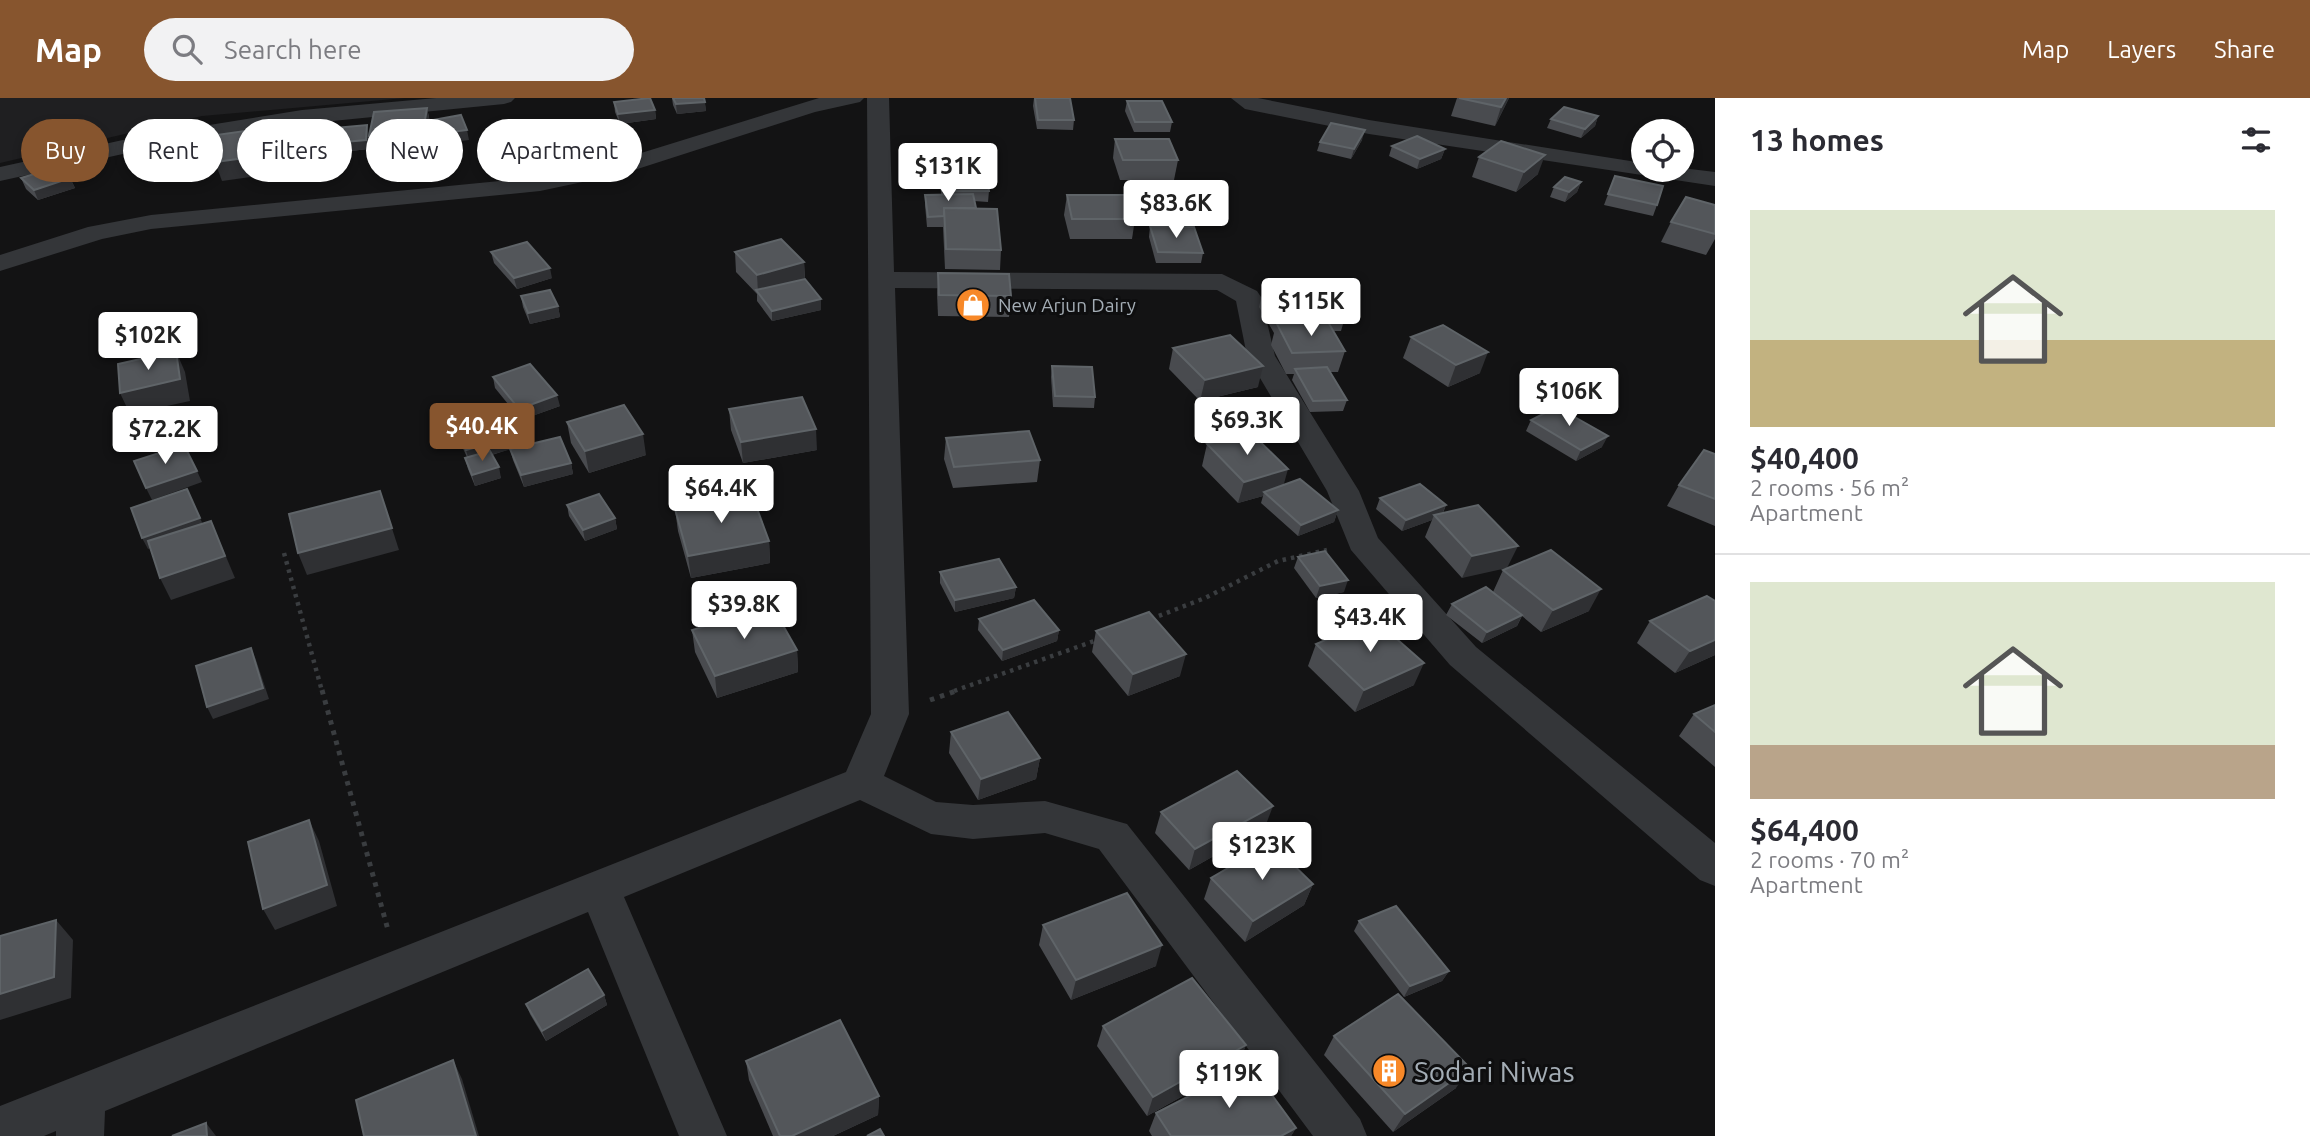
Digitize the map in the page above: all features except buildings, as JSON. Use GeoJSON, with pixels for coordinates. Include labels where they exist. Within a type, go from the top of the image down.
{"type":"FeatureCollection","features":[{"type":"Feature","properties":{"kind":"street"},"geometry":{"type":"LineString","coordinates":[[0,174],[141,143],[302,117],[504,98]]}},
{"type":"Feature","properties":{"kind":"street"},"geometry":{"type":"LineString","coordinates":[[0,263],[97,232],[150,222],[540,184],[617,168],[811,106],[853,98]]}},
{"type":"Feature","properties":{"kind":"street"},"geometry":{"type":"LineString","coordinates":[[0,1130],[80,1116],[398,968],[861,783],[890,714],[878,98]]}},
{"type":"Feature","properties":{"kind":"street"},"geometry":{"type":"LineString","coordinates":[[1241,98],[1253,104],[1369,127],[1631,168]]}},
{"type":"Feature","properties":{"kind":"street"},"geometry":{"type":"LineString","coordinates":[[1694,176],[1715,178]]}},
{"type":"Feature","properties":{"kind":"street"},"geometry":{"type":"LineString","coordinates":[[880,280],[1222,282],[1248,297],[1261,356],[1343,491],[1363,542],[1463,656],[1715,868]]}},
{"type":"Feature","properties":{"kind":"street"},"geometry":{"type":"LineString","coordinates":[[861,783],[931,818],[972,822],[1045,817],[1113,836],[1343,1136]]}},
{"type":"Feature","properties":{"kind":"street"},"geometry":{"type":"LineString","coordinates":[[599,888],[704,1136]]}},
{"type":"Feature","properties":{"kind":"path"},"geometry":{"type":"LineString","coordinates":[[1141,623],[1205,598],[1278,561],[1363,542]]}},
{"type":"Feature","properties":{"kind":"path"},"geometry":{"type":"LineString","coordinates":[[284,553],[398,968]]}},
{"type":"Feature","properties":{"kind":"path"},"geometry":{"type":"LineString","coordinates":[[890,714],[1103,638]]}},
{"type":"Feature","properties":{"kind":"shaded area"},"geometry":{"type":"Polygon","coordinates":[[[0,98],[405,98],[189,119],[123,119],[123,134],[109,138],[109,119],[21,119],[21,158],[0,163],[0,98]]]}},
{"type":"Feature","properties":{"kind":"place","name":"New Arjun Dairy"},"geometry":{"type":"Point","coordinates":[973,305]}},
{"type":"Feature","properties":{"kind":"place","name":"Sodari Niwas"},"geometry":{"type":"Point","coordinates":[1389,1071]}}]}
